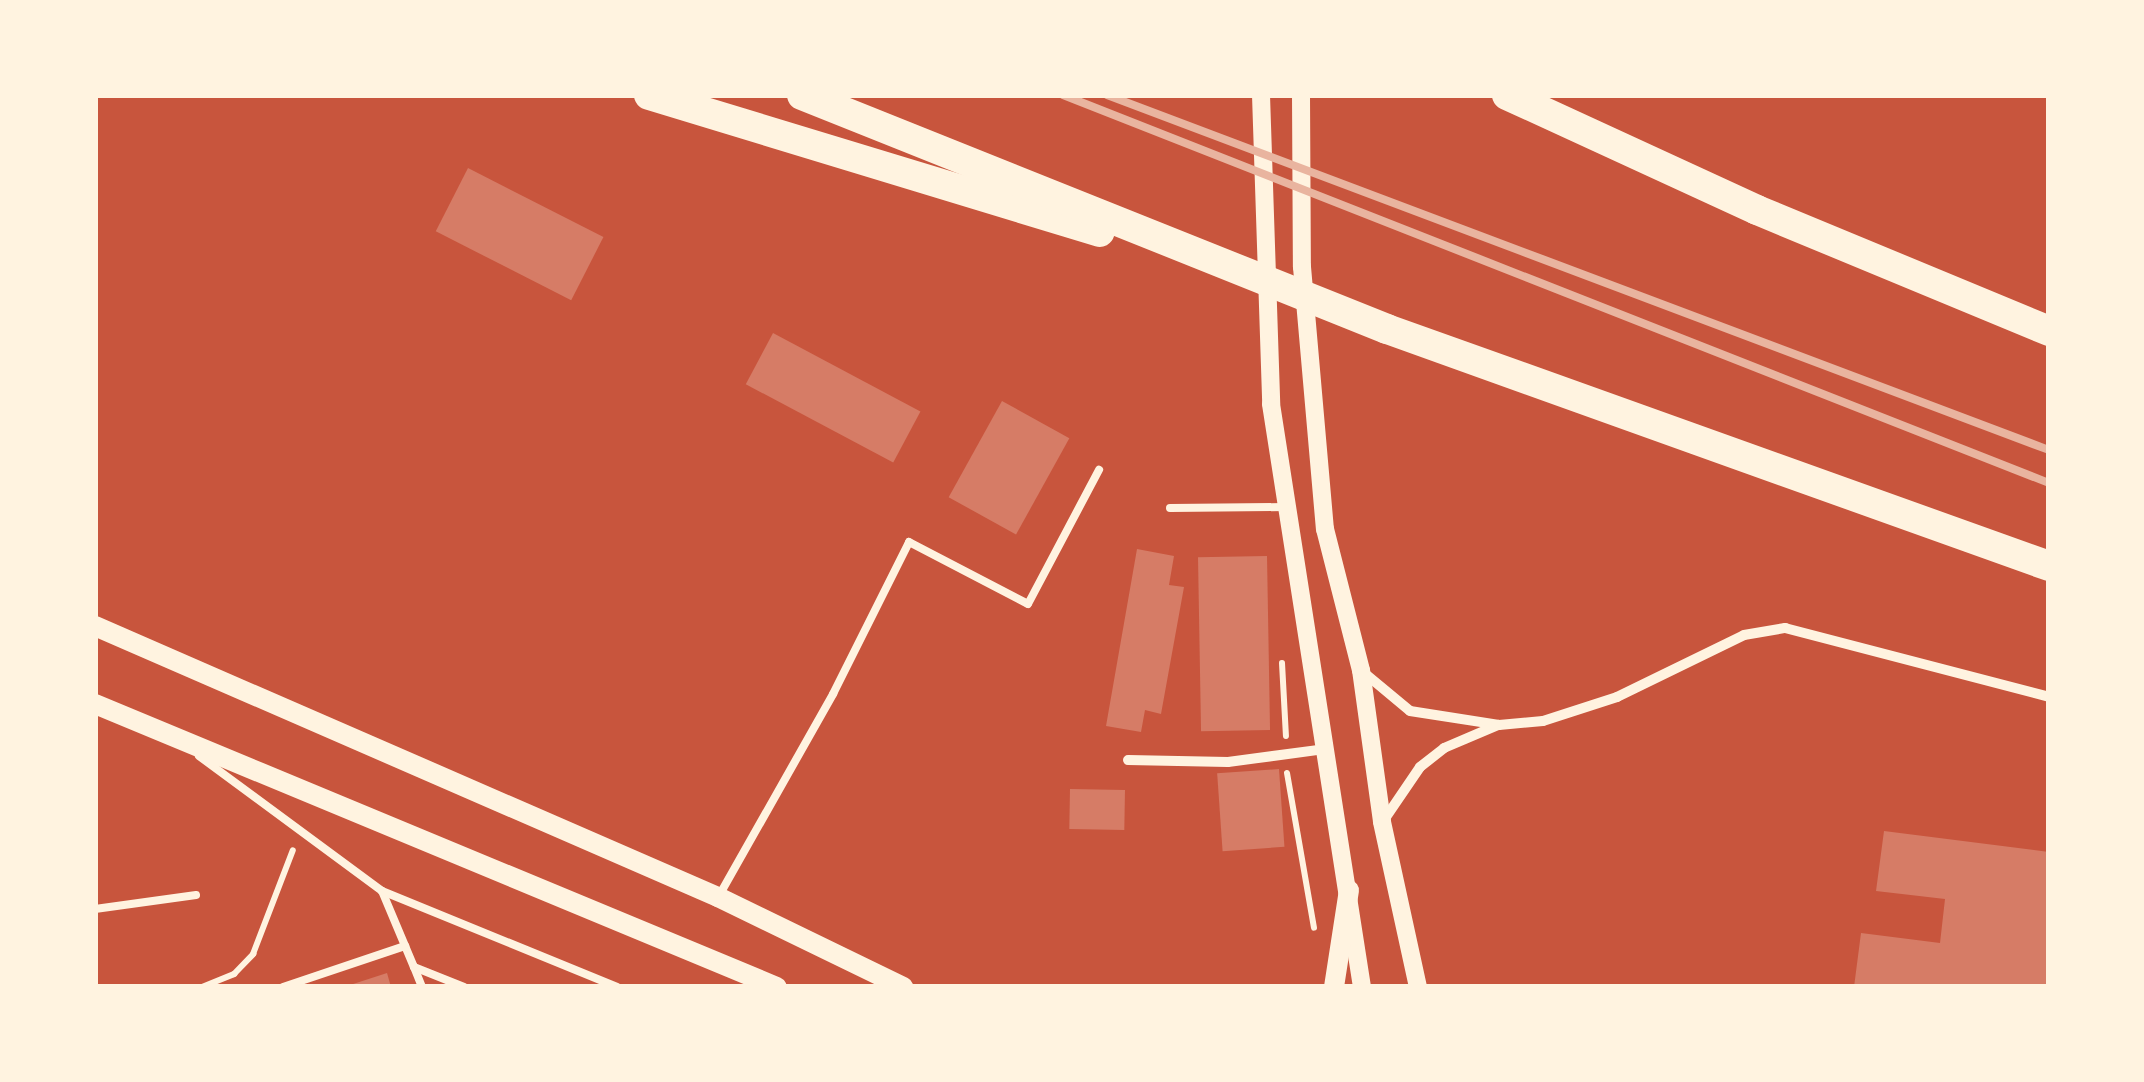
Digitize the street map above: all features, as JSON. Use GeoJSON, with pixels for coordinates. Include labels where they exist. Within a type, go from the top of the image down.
{"type":"FeatureCollection","features":[{"type":"Feature","properties":{"kind":"highway"},"geometry":{"type":"LineString","coordinates":[[649,95],[1299,292]]}},
{"type":"Feature","properties":{"kind":"highway"},"geometry":{"type":"LineString","coordinates":[[802,95],[1299,292],[2049,566]]}},
{"type":"Feature","properties":{"kind":"highway"},"geometry":{"type":"LineString","coordinates":[[1507,95],[1720,194],[2049,331]]}},
{"type":"Feature","properties":{"kind":"main road"},"geometry":{"type":"LineString","coordinates":[[95,626],[718,898],[904,987]]}},
{"type":"Feature","properties":{"kind":"main road"},"geometry":{"type":"LineString","coordinates":[[95,704],[776,987]]}},
{"type":"Feature","properties":{"kind":"main road"},"geometry":{"type":"LineString","coordinates":[[1334,987],[1349,890]]}},
{"type":"Feature","properties":{"kind":"street"},"geometry":{"type":"LineString","coordinates":[[1261,95],[1271,404],[1328,749],[1362,987]]}},
{"type":"Feature","properties":{"kind":"street"},"geometry":{"type":"LineString","coordinates":[[1301,95],[1312,420],[1325,529],[1361,670],[1382,822],[1418,987]]}},
{"type":"Feature","properties":{"kind":"street"},"geometry":{"type":"LineString","coordinates":[[1382,822],[1420,767],[1444,748],[1498,724],[1577,713],[1744,635],[1785,628],[1896,652],[2049,697]]}},
{"type":"Feature","properties":{"kind":"street"},"geometry":{"type":"LineString","coordinates":[[1361,670],[1410,711],[1498,724]]}},
{"type":"Feature","properties":{"kind":"street"},"geometry":{"type":"LineString","coordinates":[[1128,760],[1228,762],[1328,749]]}},
{"type":"Feature","properties":{"kind":"lane"},"geometry":{"type":"LineString","coordinates":[[718,898],[909,542],[1028,604],[1099,470]]}},
{"type":"Feature","properties":{"kind":"lane"},"geometry":{"type":"LineString","coordinates":[[1170,508],[1287,507]]}},
{"type":"Feature","properties":{"kind":"lane"},"geometry":{"type":"LineString","coordinates":[[172,735],[298,834],[382,890],[617,987]]}},
{"type":"Feature","properties":{"kind":"lane"},"geometry":{"type":"LineString","coordinates":[[382,890],[422,987]]}},
{"type":"Feature","properties":{"kind":"lane"},"geometry":{"type":"LineString","coordinates":[[95,910],[196,895]]}},
{"type":"Feature","properties":{"kind":"lane"},"geometry":{"type":"LineString","coordinates":[[283,987],[406,946]]}},
{"type":"Feature","properties":{"kind":"lane"},"geometry":{"type":"LineString","coordinates":[[414,968],[464,987]]}},
{"type":"Feature","properties":{"kind":"path"},"geometry":{"type":"LineString","coordinates":[[1282,652],[1286,740]]}},
{"type":"Feature","properties":{"kind":"path"},"geometry":{"type":"LineString","coordinates":[[1287,776],[1305,889]]}},
{"type":"Feature","properties":{"kind":"path"},"geometry":{"type":"LineString","coordinates":[[202,987],[234,974],[253,954],[270,923],[298,834]]}},
{"type":"Feature","properties":{"kind":"building"},"geometry":{"type":"Polygon","coordinates":[[[468,168],[603,237],[571,300],[436,231],[468,168]]]}},
{"type":"Feature","properties":{"kind":"building"},"geometry":{"type":"Polygon","coordinates":[[[773,333],[920,411],[893,463],[746,384],[773,333]]]}},
{"type":"Feature","properties":{"kind":"building"},"geometry":{"type":"Polygon","coordinates":[[[1002,401],[1069,438],[1016,535],[949,497],[1002,401]]]}},
{"type":"Feature","properties":{"kind":"building"},"geometry":{"type":"Polygon","coordinates":[[[1137,549],[1174,556],[1169,585],[1184,587],[1161,714],[1145,710],[1141,732],[1106,726],[1137,549]]]}},
{"type":"Feature","properties":{"kind":"building"},"geometry":{"type":"Polygon","coordinates":[[[1267,556],[1270,730],[1201,731],[1198,557],[1267,556]]]}},
{"type":"Feature","properties":{"kind":"building"},"geometry":{"type":"Polygon","coordinates":[[[1279,769],[1284,847],[1223,851],[1217,773],[1279,769]]]}},
{"type":"Feature","properties":{"kind":"building"},"geometry":{"type":"Polygon","coordinates":[[[1070,789],[1125,790],[1124,830],[1069,829],[1070,789]]]}},
{"type":"Feature","properties":{"kind":"building"},"geometry":{"type":"Polygon","coordinates":[[[1884,831],[2049,852],[2049,987],[1854,987],[1861,933],[1940,943],[1945,899],[1876,891],[1884,831]]]}},
{"type":"Feature","properties":{"kind":"building"},"geometry":{"type":"Polygon","coordinates":[[[387,973],[391,987],[347,987],[347,986],[387,973]]]}},
{"type":"Feature","properties":{"kind":"railway"},"geometry":{"type":"LineString","coordinates":[[1063,95],[2049,483]]}},
{"type":"Feature","properties":{"kind":"railway"},"geometry":{"type":"LineString","coordinates":[[1107,95],[2049,450]]}}]}
